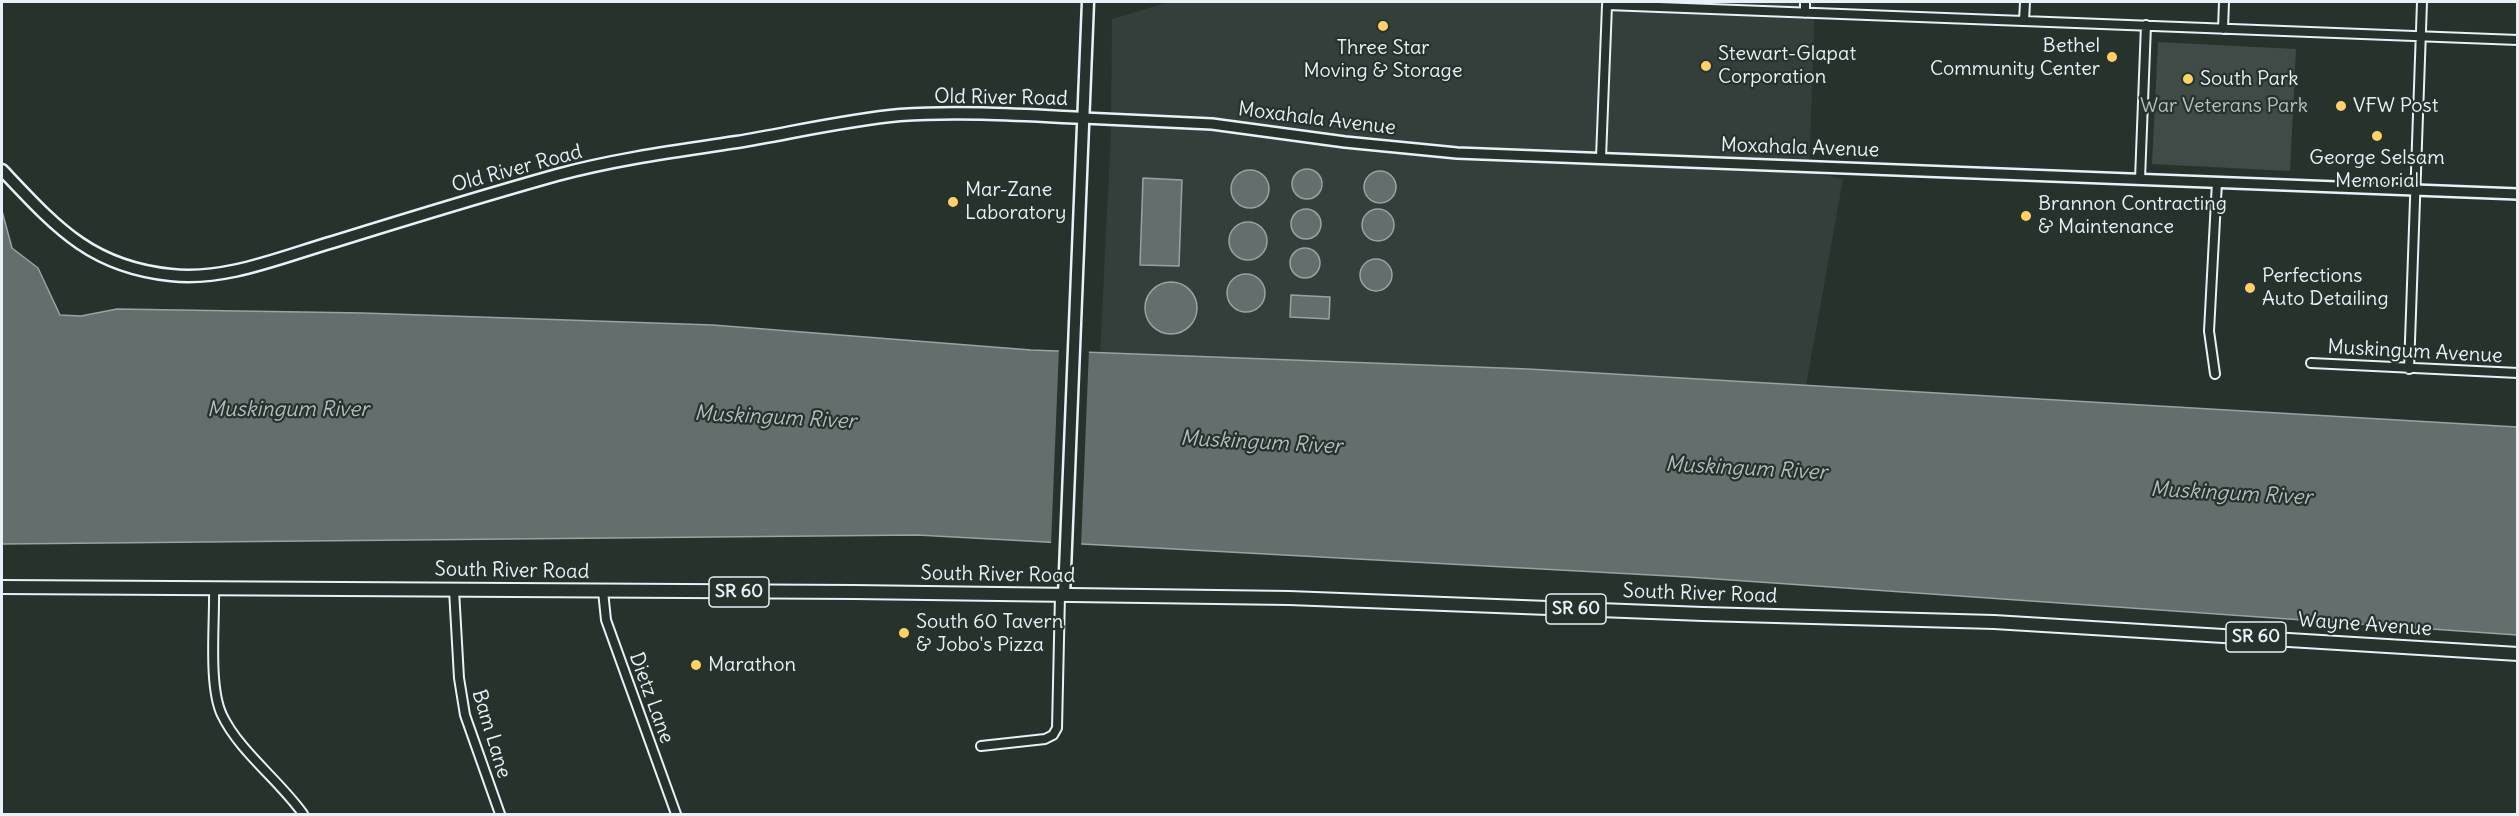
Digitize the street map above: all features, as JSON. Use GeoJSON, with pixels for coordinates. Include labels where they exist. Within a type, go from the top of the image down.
{"type":"FeatureCollection","features":[{"type":"Feature","properties":{"kind":"main road"},"geometry":{"type":"LineString","coordinates":[[1062,595],[1065,572],[1088,2]]}},
{"type":"Feature","properties":{"kind":"main road","name":"Old River Road"},"geometry":{"type":"LineString","coordinates":[[2,170],[52,223],[77,243],[95,253],[144,271],[175,275],[210,274],[274,259],[557,175],[645,156],[898,116],[968,112],[1083,118]]}},
{"type":"Feature","properties":{"kind":"main road","name":"South River Road"},"geometry":{"type":"LineString","coordinates":[[2,587],[1300,598],[1702,614],[1994,622]]}},
{"type":"Feature","properties":{"kind":"main road","name":"Wayne Avenue"},"geometry":{"type":"LineString","coordinates":[[1994,622],[2517,654]]}},
{"type":"Feature","properties":{"kind":"street"},"geometry":{"type":"LineString","coordinates":[[1805,2],[1805,13]]}},
{"type":"Feature","properties":{"kind":"street"},"geometry":{"type":"LineString","coordinates":[[2024,21],[2025,2]]}},
{"type":"Feature","properties":{"kind":"street"},"geometry":{"type":"LineString","coordinates":[[2223,29],[2224,2]]}},
{"type":"Feature","properties":{"kind":"street"},"geometry":{"type":"LineString","coordinates":[[2409,369],[2422,2]]}},
{"type":"Feature","properties":{"kind":"street"},"geometry":{"type":"LineString","coordinates":[[1601,158],[1607,5],[1716,5],[1805,13],[2517,40]]}},
{"type":"Feature","properties":{"kind":"street"},"geometry":{"type":"LineString","coordinates":[[2140,179],[2146,25]]}},
{"type":"Feature","properties":{"kind":"street","name":"Moxahala Avenue"},"geometry":{"type":"LineString","coordinates":[[1083,118],[1212,124],[1345,142],[1457,153],[2517,194]]}},
{"type":"Feature","properties":{"kind":"street"},"geometry":{"type":"LineString","coordinates":[[2215,374],[2209,332],[2217,182]]}},
{"type":"Feature","properties":{"kind":"street","name":"Muskingum Avenue"},"geometry":{"type":"LineString","coordinates":[[2311,363],[2517,373]]}},
{"type":"Feature","properties":{"kind":"street"},"geometry":{"type":"LineString","coordinates":[[214,588],[215,689],[221,714],[237,739],[303,814]]}},
{"type":"Feature","properties":{"kind":"street","name":"Bam Lane"},"geometry":{"type":"LineString","coordinates":[[454,590],[459,678],[465,715],[500,814]]}},
{"type":"Feature","properties":{"kind":"street","name":"Dietz Lane"},"geometry":{"type":"LineString","coordinates":[[603,591],[606,620],[676,814]]}},
{"type":"Feature","properties":{"kind":"street"},"geometry":{"type":"LineString","coordinates":[[981,746],[1045,739],[1053,735],[1058,728],[1062,595]]}},
{"type":"Feature","properties":{"kind":"shaded area"},"geometry":{"type":"Polygon","coordinates":[[[1169,2],[1815,2],[1809,172],[1843,179],[1806,386],[1528,369],[1100,353],[1111,131],[1112,19],[1169,2]]]}},
{"type":"Feature","properties":{"kind":"green space","name":"War Veterans Park"},"geometry":{"type":"Polygon","coordinates":[[[2158,42],[2296,49],[2290,171],[2152,164],[2158,42]]]}},
{"type":"Feature","properties":{"kind":"water"},"geometry":{"type":"Polygon","coordinates":[[[1307,169],[1313,170],[1321,178],[1321,190],[1313,198],[1307,199],[1301,198],[1293,190],[1292,184],[1293,178],[1301,170],[1307,169]]]}},
{"type":"Feature","properties":{"kind":"water"},"geometry":{"type":"Polygon","coordinates":[[[1250,170],[1257,171],[1263,176],[1268,182],[1268,196],[1263,202],[1257,207],[1250,208],[1243,207],[1237,202],[1232,196],[1231,189],[1232,182],[1237,176],[1243,171],[1250,170]]]}},
{"type":"Feature","properties":{"kind":"water"},"geometry":{"type":"Polygon","coordinates":[[[1380,171],[1392,175],[1396,187],[1392,199],[1380,203],[1368,199],[1364,187],[1368,175],[1380,171]]]}},
{"type":"Feature","properties":{"kind":"water"},"geometry":{"type":"Polygon","coordinates":[[[1143,178],[1182,180],[1179,266],[1140,265],[1143,178]]]}},
{"type":"Feature","properties":{"kind":"water"},"geometry":{"type":"Polygon","coordinates":[[[1306,209],[1312,210],[1320,218],[1320,230],[1312,238],[1306,239],[1300,238],[1292,230],[1291,224],[1292,218],[1300,210],[1306,209]]]}},
{"type":"Feature","properties":{"kind":"water"},"geometry":{"type":"Polygon","coordinates":[[[1378,209],[1390,213],[1394,225],[1390,237],[1378,241],[1366,237],[1362,225],[1366,213],[1378,209]]]}},
{"type":"Feature","properties":{"kind":"water","name":"Muskingum River"},"geometry":{"type":"Polygon","coordinates":[[[2,211],[12,248],[38,268],[60,315],[81,316],[117,309],[363,313],[713,325],[1031,350],[1528,369],[2517,427],[2517,635],[1688,577],[917,535],[2,544],[2,211]]]}},
{"type":"Feature","properties":{"kind":"water"},"geometry":{"type":"Polygon","coordinates":[[[1248,222],[1255,223],[1261,228],[1266,234],[1266,248],[1261,254],[1255,259],[1248,260],[1241,259],[1235,254],[1230,248],[1229,241],[1230,234],[1235,228],[1241,223],[1248,222]]]}},
{"type":"Feature","properties":{"kind":"water"},"geometry":{"type":"Polygon","coordinates":[[[1305,248],[1311,249],[1319,257],[1319,269],[1311,277],[1305,278],[1299,277],[1291,269],[1290,263],[1291,257],[1299,249],[1305,248]]]}},
{"type":"Feature","properties":{"kind":"water"},"geometry":{"type":"Polygon","coordinates":[[[1376,259],[1388,263],[1392,275],[1388,287],[1376,291],[1364,287],[1360,275],[1364,263],[1376,259]]]}},
{"type":"Feature","properties":{"kind":"water"},"geometry":{"type":"Polygon","coordinates":[[[1246,274],[1253,275],[1259,280],[1264,286],[1264,300],[1259,306],[1253,311],[1246,312],[1239,311],[1233,306],[1228,300],[1227,293],[1228,286],[1233,280],[1239,275],[1246,274]]]}},
{"type":"Feature","properties":{"kind":"water"},"geometry":{"type":"Polygon","coordinates":[[[1171,282],[1181,284],[1189,290],[1195,298],[1197,308],[1195,318],[1189,326],[1181,332],[1171,334],[1161,332],[1153,326],[1147,318],[1145,308],[1147,298],[1153,290],[1161,284],[1171,282]]]}},
{"type":"Feature","properties":{"kind":"water"},"geometry":{"type":"Polygon","coordinates":[[[1291,295],[1330,297],[1329,319],[1290,317],[1291,295]]]}},
{"type":"Feature","properties":{"kind":"pier"},"geometry":{"type":"Polygon","coordinates":[[[1059,348],[1089,349],[1081,547],[1051,545],[1059,348]]]}},
{"type":"Feature","properties":{"kind":"place","name":"Three Star Moving & Storage"},"geometry":{"type":"Point","coordinates":[1383,26]}},
{"type":"Feature","properties":{"kind":"place","name":"Bethel Community Center"},"geometry":{"type":"Point","coordinates":[2112,57]}},
{"type":"Feature","properties":{"kind":"place","name":"Stewart-Glapat Corporation"},"geometry":{"type":"Point","coordinates":[1706,66]}},
{"type":"Feature","properties":{"kind":"place","name":"South Park"},"geometry":{"type":"Point","coordinates":[2188,79]}},
{"type":"Feature","properties":{"kind":"place","name":"VFW Post"},"geometry":{"type":"Point","coordinates":[2341,106]}},
{"type":"Feature","properties":{"kind":"place","name":"George Selsam Memorial"},"geometry":{"type":"Point","coordinates":[2377,136]}},
{"type":"Feature","properties":{"kind":"place","name":"Mar-Zane Laboratory"},"geometry":{"type":"Point","coordinates":[953,202]}},
{"type":"Feature","properties":{"kind":"place","name":"Brannon Contracting & Maintenance"},"geometry":{"type":"Point","coordinates":[2026,216]}},
{"type":"Feature","properties":{"kind":"place","name":"Perfections Auto Detailing"},"geometry":{"type":"Point","coordinates":[2250,288]}},
{"type":"Feature","properties":{"kind":"place","name":"South 60 Tavern & Jobo's Pizza"},"geometry":{"type":"Point","coordinates":[904,633]}},
{"type":"Feature","properties":{"kind":"place","name":"Marathon"},"geometry":{"type":"Point","coordinates":[696,665]}}]}
